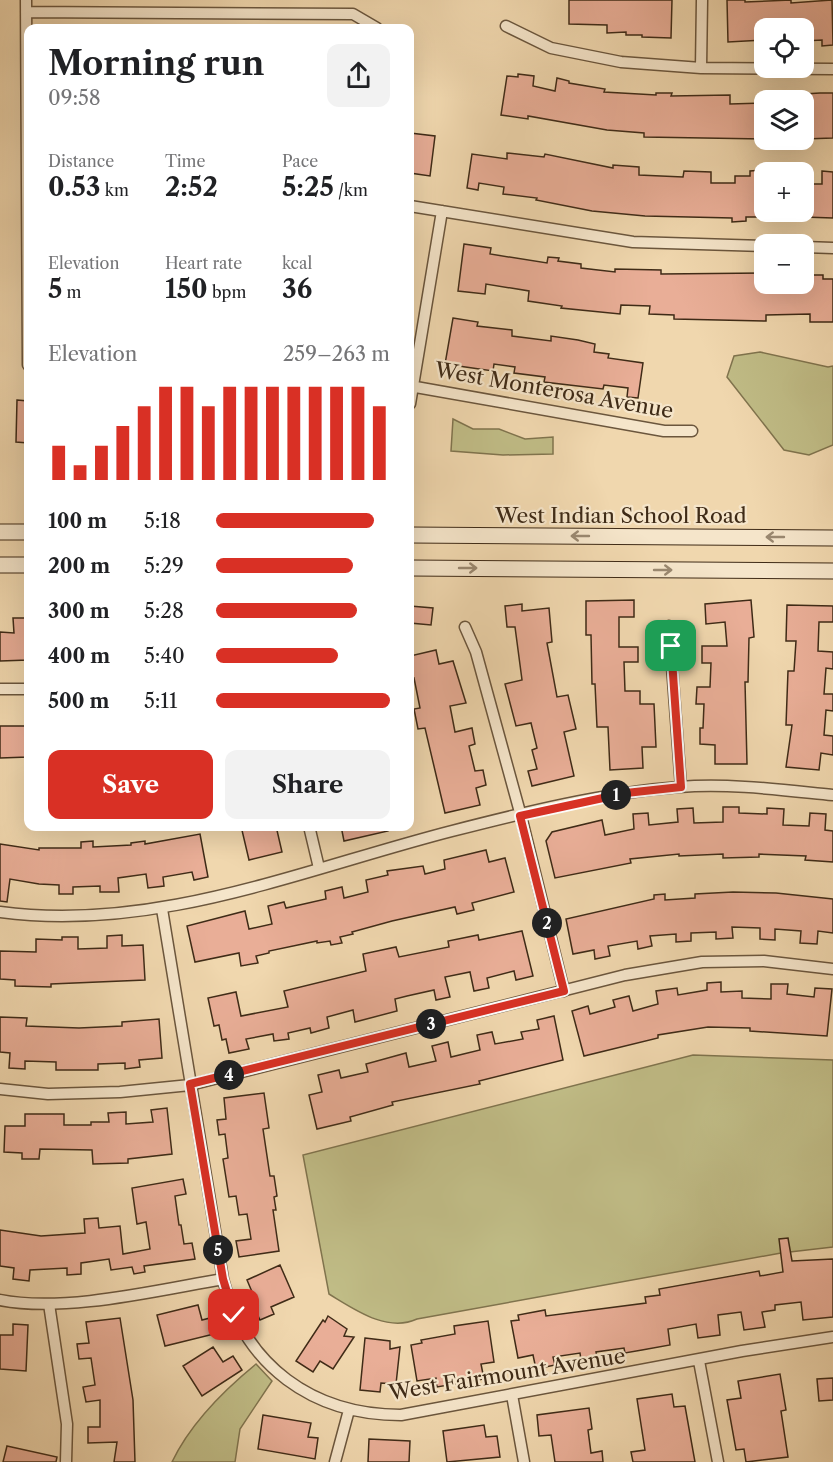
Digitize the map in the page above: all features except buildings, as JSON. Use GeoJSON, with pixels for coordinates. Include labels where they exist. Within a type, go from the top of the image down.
{"type":"FeatureCollection","features":[{"type":"Feature","properties":{"kind":"main road"},"geometry":{"type":"LineString","coordinates":[[0,532],[24,532]]}},
{"type":"Feature","properties":{"kind":"main road","name":"West Indian School Road"},"geometry":{"type":"LineString","coordinates":[[414,535],[833,537]]}},
{"type":"Feature","properties":{"kind":"main road"},"geometry":{"type":"LineString","coordinates":[[0,565],[24,565]]}},
{"type":"Feature","properties":{"kind":"main road"},"geometry":{"type":"LineString","coordinates":[[414,568],[833,571]]}},
{"type":"Feature","properties":{"kind":"street"},"geometry":{"type":"LineString","coordinates":[[701,68],[702,0]]}},
{"type":"Feature","properties":{"kind":"street"},"geometry":{"type":"LineString","coordinates":[[26,24],[26,6],[353,14],[370,24]]}},
{"type":"Feature","properties":{"kind":"street"},"geometry":{"type":"LineString","coordinates":[[506,27],[551,48],[621,62],[701,68],[833,69]]}},
{"type":"Feature","properties":{"kind":"street"},"geometry":{"type":"LineString","coordinates":[[414,207],[633,242],[754,246]]}},
{"type":"Feature","properties":{"kind":"street"},"geometry":{"type":"LineString","coordinates":[[414,369],[442,211]]}},
{"type":"Feature","properties":{"kind":"street"},"geometry":{"type":"LineString","coordinates":[[814,247],[833,248]]}},
{"type":"Feature","properties":{"kind":"street","name":"West Monterosa Avenue"},"geometry":{"type":"LineString","coordinates":[[414,387],[664,431],[692,431]]}},
{"type":"Feature","properties":{"kind":"street"},"geometry":{"type":"LineString","coordinates":[[465,627],[476,652],[564,991]]}},
{"type":"Feature","properties":{"kind":"street"},"geometry":{"type":"LineString","coordinates":[[669,627],[681,787]]}},
{"type":"Feature","properties":{"kind":"street"},"geometry":{"type":"LineString","coordinates":[[0,689],[24,689]]}},
{"type":"Feature","properties":{"kind":"street"},"geometry":{"type":"LineString","coordinates":[[0,912],[71,915],[162,909],[232,893],[452,831],[626,793],[681,787],[761,788],[833,795]]}},
{"type":"Feature","properties":{"kind":"street"},"geometry":{"type":"LineString","coordinates":[[310,831],[319,868]]}},
{"type":"Feature","properties":{"kind":"street","name":"West Fairmount Avenue"},"geometry":{"type":"LineString","coordinates":[[162,909],[223,1279],[234,1315],[262,1357],[277,1372],[298,1387],[328,1403],[349,1410],[401,1415],[742,1351],[833,1337]]}},
{"type":"Feature","properties":{"kind":"street"},"geometry":{"type":"LineString","coordinates":[[0,1089],[48,1094],[120,1092],[190,1084],[625,975],[702,962],[764,961],[833,969]]}},
{"type":"Feature","properties":{"kind":"street"},"geometry":{"type":"LineString","coordinates":[[0,1300],[17,1304],[49,1304],[119,1296],[223,1279]]}},
{"type":"Feature","properties":{"kind":"street"},"geometry":{"type":"LineString","coordinates":[[49,1304],[66,1424],[66,1462]]}},
{"type":"Feature","properties":{"kind":"street"},"geometry":{"type":"LineString","coordinates":[[699,1360],[718,1462]]}},
{"type":"Feature","properties":{"kind":"street"},"geometry":{"type":"LineString","coordinates":[[512,1395],[524,1462]]}},
{"type":"Feature","properties":{"kind":"street"},"geometry":{"type":"LineString","coordinates":[[335,1462],[349,1410]]}},
{"type":"Feature","properties":{"kind":"shaded area"},"geometry":{"type":"Polygon","coordinates":[[[760,352],[828,367],[833,366],[833,445],[809,455],[784,450],[727,377],[734,356],[760,352]]]}},
{"type":"Feature","properties":{"kind":"shaded area"},"geometry":{"type":"Polygon","coordinates":[[[453,419],[473,429],[499,429],[525,439],[553,437],[553,454],[503,455],[451,451],[453,419]]]}},
{"type":"Feature","properties":{"kind":"shaded area"},"geometry":{"type":"Polygon","coordinates":[[[693,1055],[833,1060],[833,1247],[781,1253],[417,1319],[406,1323],[394,1323],[371,1317],[329,1294],[303,1155],[693,1055]]]}},
{"type":"Feature","properties":{"kind":"shaded area"},"geometry":{"type":"Polygon","coordinates":[[[256,1364],[272,1381],[240,1429],[235,1462],[172,1462],[188,1434],[208,1409],[256,1364]]]}},
{"type":"Feature","properties":{"kind":"route"},"geometry":{"type":"LineString","coordinates":[[234,1315],[223,1279],[190,1084],[564,991],[520,816],[626,793],[681,787],[671,646]]}}]}
